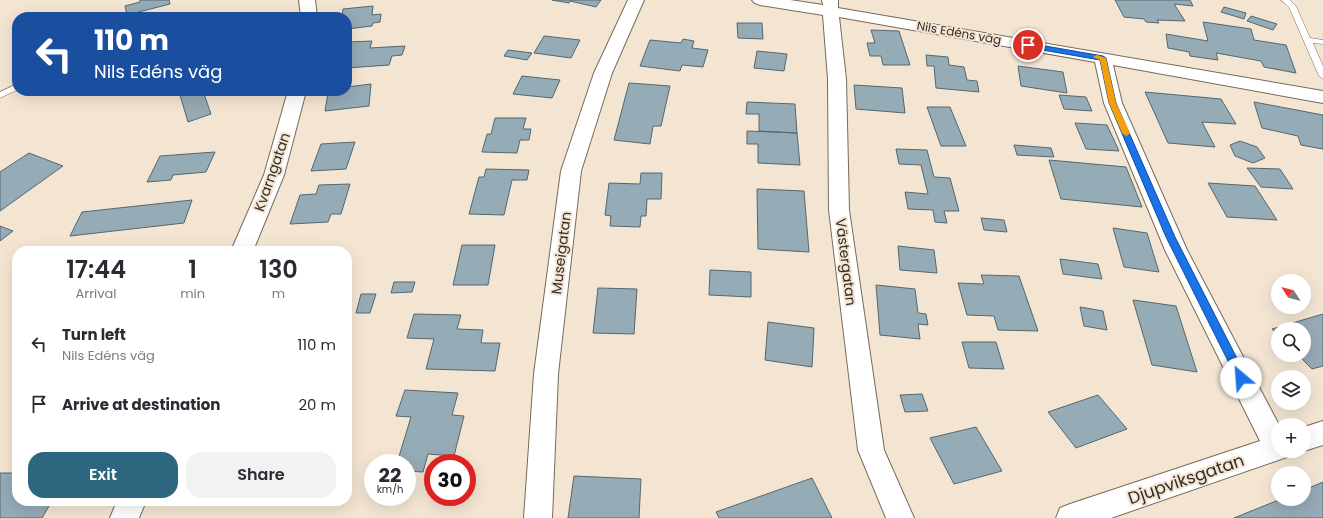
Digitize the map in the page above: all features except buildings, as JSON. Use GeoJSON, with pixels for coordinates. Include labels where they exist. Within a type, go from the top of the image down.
{"type":"FeatureCollection","features":[{"type":"Feature","properties":{"kind":"street"},"geometry":{"type":"LineString","coordinates":[[307,0],[308,12]]}},
{"type":"Feature","properties":{"kind":"street","name":"Museigatan"},"geometry":{"type":"LineString","coordinates":[[538,518],[546,374],[571,170],[603,73],[636,0]]}},
{"type":"Feature","properties":{"kind":"street","name":"Nils Edéns väg"},"geometry":{"type":"LineString","coordinates":[[760,0],[830,5],[1103,58],[1323,98]]}},
{"type":"Feature","properties":{"kind":"street","name":"Västergatan"},"geometry":{"type":"LineString","coordinates":[[830,5],[837,79],[839,210],[871,450],[900,518]]}},
{"type":"Feature","properties":{"kind":"street"},"geometry":{"type":"LineString","coordinates":[[1103,58],[1112,103],[1176,250],[1271,434]]}},
{"type":"Feature","properties":{"kind":"street","name":"Kvarngatan"},"geometry":{"type":"LineString","coordinates":[[244,246],[274,175],[296,96]]}},
{"type":"Feature","properties":{"kind":"street"},"geometry":{"type":"LineString","coordinates":[[1311,437],[1323,433]]}},
{"type":"Feature","properties":{"kind":"street","name":"Djupviksgatan"},"geometry":{"type":"LineString","coordinates":[[1070,518],[1271,450]]}},
{"type":"Feature","properties":{"kind":"street"},"geometry":{"type":"LineString","coordinates":[[124,518],[130,506]]}},
{"type":"Feature","properties":{"kind":"lane"},"geometry":{"type":"LineString","coordinates":[[1276,0],[1292,6]]}},
{"type":"Feature","properties":{"kind":"lane"},"geometry":{"type":"LineString","coordinates":[[1285,0],[1292,6],[1323,76]]}},
{"type":"Feature","properties":{"kind":"lane"},"geometry":{"type":"LineString","coordinates":[[1307,40],[1323,42]]}},
{"type":"Feature","properties":{"kind":"lane"},"geometry":{"type":"LineString","coordinates":[[0,95],[12,89]]}},
{"type":"Feature","properties":{"kind":"slow traffic"},"geometry":{"type":"LineString","coordinates":[[1097,57],[1103,58],[1112,103],[1126,133]]}},
{"type":"Feature","properties":{"kind":"route"},"geometry":{"type":"LineString","coordinates":[[1028,45],[1103,58],[1112,103],[1176,250],[1241,378]]}}]}
